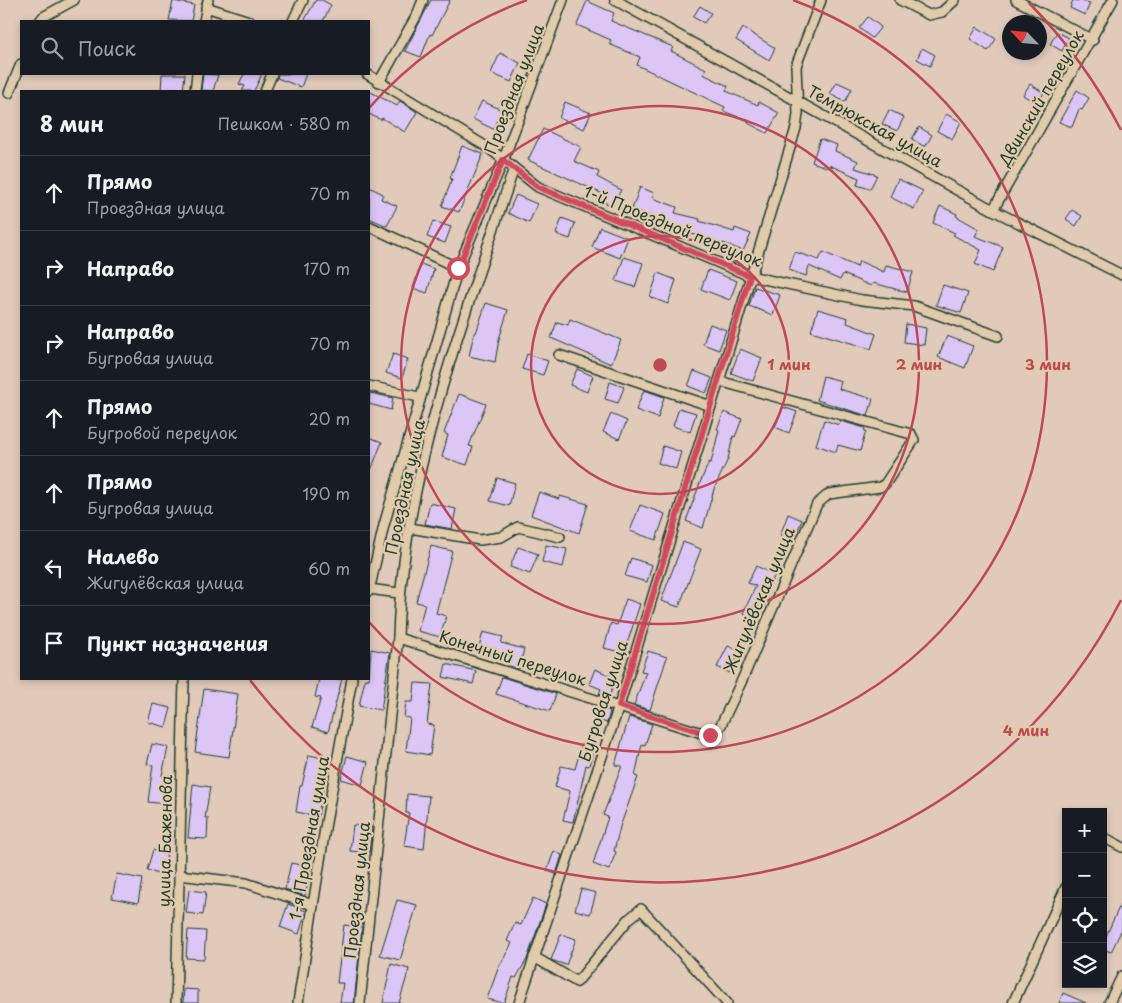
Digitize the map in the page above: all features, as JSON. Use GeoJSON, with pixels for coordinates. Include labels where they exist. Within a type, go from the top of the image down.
{"type":"FeatureCollection","features":[{"type":"Feature","properties":{"kind":"street"},"geometry":{"type":"LineString","coordinates":[[41,20],[74,0]]}},
{"type":"Feature","properties":{"kind":"street"},"geometry":{"type":"LineString","coordinates":[[294,20],[304,0]]}},
{"type":"Feature","properties":{"kind":"street"},"geometry":{"type":"LineString","coordinates":[[379,82],[417,15],[423,0]]}},
{"type":"Feature","properties":{"kind":"street","name":"Проездная улица"},"geometry":{"type":"LineString","coordinates":[[370,586],[384,525],[419,397],[458,268],[503,160],[563,0]]}},
{"type":"Feature","properties":{"kind":"street","name":"Темрюкская улица"},"geometry":{"type":"LineString","coordinates":[[615,0],[993,210],[1122,275]]}},
{"type":"Feature","properties":{"kind":"street"},"geometry":{"type":"LineString","coordinates":[[719,381],[796,128],[798,114],[796,66],[821,0]]}},
{"type":"Feature","properties":{"kind":"street"},"geometry":{"type":"LineString","coordinates":[[900,0],[929,15],[942,12],[955,0]]}},
{"type":"Feature","properties":{"kind":"street"},"geometry":{"type":"LineString","coordinates":[[1016,0],[1093,40]]}},
{"type":"Feature","properties":{"kind":"street","name":"Двинский переулок"},"geometry":{"type":"LineString","coordinates":[[993,210],[1093,40],[1114,0]]}},
{"type":"Feature","properties":{"kind":"street"},"geometry":{"type":"LineString","coordinates":[[204,20],[207,4],[246,20]]}},
{"type":"Feature","properties":{"kind":"street"},"geometry":{"type":"LineString","coordinates":[[9,93],[20,66]]}},
{"type":"Feature","properties":{"kind":"street"},"geometry":{"type":"LineString","coordinates":[[195,90],[197,75]]}},
{"type":"Feature","properties":{"kind":"street"},"geometry":{"type":"LineString","coordinates":[[264,90],[272,75]]}},
{"type":"Feature","properties":{"kind":"street","name":"1-й Проездной переулок"},"geometry":{"type":"LineString","coordinates":[[368,75],[490,149],[538,187],[750,276],[862,300],[914,306],[998,336]]}},
{"type":"Feature","properties":{"kind":"street","name":"Проездная улица"},"geometry":{"type":"LineString","coordinates":[[360,1003],[398,638],[399,593],[410,528],[426,447],[452,356],[514,168]]}},
{"type":"Feature","properties":{"kind":"street"},"geometry":{"type":"LineString","coordinates":[[370,226],[458,268]]}},
{"type":"Feature","properties":{"kind":"street"},"geometry":{"type":"LineString","coordinates":[[558,355],[711,406]]}},
{"type":"Feature","properties":{"kind":"street","name":"Бугровая улица"},"geometry":{"type":"LineString","coordinates":[[519,1003],[619,706],[719,381]]}},
{"type":"Feature","properties":{"kind":"street","name":"Жигулёвская улица"},"geometry":{"type":"LineString","coordinates":[[619,706],[705,734],[710,735],[719,730],[817,504],[829,494],[880,487],[885,484],[913,443],[915,437],[911,434],[719,381]]}},
{"type":"Feature","properties":{"kind":"street"},"geometry":{"type":"LineString","coordinates":[[370,386],[419,397]]}},
{"type":"Feature","properties":{"kind":"street"},"geometry":{"type":"LineString","coordinates":[[410,528],[480,540],[501,538],[518,527],[560,538]]}},
{"type":"Feature","properties":{"kind":"street"},"geometry":{"type":"LineString","coordinates":[[370,590],[399,593]]}},
{"type":"Feature","properties":{"kind":"street","name":"Конечный переулок"},"geometry":{"type":"LineString","coordinates":[[398,638],[619,706]]}},
{"type":"Feature","properties":{"kind":"street","name":"улица Баженова"},"geometry":{"type":"LineString","coordinates":[[176,1003],[184,680]]}},
{"type":"Feature","properties":{"kind":"street","name":"1-я Проездная улица"},"geometry":{"type":"LineString","coordinates":[[298,1003],[352,680]]}},
{"type":"Feature","properties":{"kind":"street"},"geometry":{"type":"LineString","coordinates":[[1107,839],[1122,847]]}},
{"type":"Feature","properties":{"kind":"street"},"geometry":{"type":"LineString","coordinates":[[179,875],[246,883],[313,904]]}},
{"type":"Feature","properties":{"kind":"street"},"geometry":{"type":"LineString","coordinates":[[1013,1003],[1062,896]]}},
{"type":"Feature","properties":{"kind":"street"},"geometry":{"type":"LineString","coordinates":[[534,957],[577,982],[629,919],[641,909],[726,1003]]}},
{"type":"Feature","properties":{"kind":"street"},"geometry":{"type":"LineString","coordinates":[[1109,1003],[1122,976]]}},
{"type":"Feature","properties":{"kind":"building"},"geometry":{"type":"Polygon","coordinates":[[[316,0],[322,0],[331,5],[324,20],[305,20],[316,0]]]}},
{"type":"Feature","properties":{"kind":"building"},"geometry":{"type":"Polygon","coordinates":[[[431,0],[450,0],[432,35],[430,34],[421,57],[405,51],[431,0]]]}},
{"type":"Feature","properties":{"kind":"building"},"geometry":{"type":"Polygon","coordinates":[[[1073,0],[1090,3],[1085,15],[1070,8],[1073,0]]]}},
{"type":"Feature","properties":{"kind":"building"},"geometry":{"type":"Polygon","coordinates":[[[173,1],[194,5],[191,20],[169,20],[173,1]]]}},
{"type":"Feature","properties":{"kind":"building"},"geometry":{"type":"Polygon","coordinates":[[[587,1],[614,13],[611,21],[673,47],[671,51],[706,69],[703,74],[728,86],[726,91],[758,105],[759,102],[779,113],[767,133],[748,123],[749,121],[723,111],[725,107],[637,65],[640,57],[609,44],[611,40],[577,25],[587,1]]]}},
{"type":"Feature","properties":{"kind":"building"},"geometry":{"type":"Polygon","coordinates":[[[700,6],[711,13],[704,23],[693,17],[700,6]]]}},
{"type":"Feature","properties":{"kind":"building"},"geometry":{"type":"Polygon","coordinates":[[[868,17],[881,27],[872,38],[859,28],[868,17]]]}},
{"type":"Feature","properties":{"kind":"building"},"geometry":{"type":"Polygon","coordinates":[[[977,27],[996,39],[988,51],[970,39],[977,27]]]}},
{"type":"Feature","properties":{"kind":"building"},"geometry":{"type":"Polygon","coordinates":[[[743,28],[775,48],[769,60],[736,40],[743,28]]]}},
{"type":"Feature","properties":{"kind":"building"},"geometry":{"type":"Polygon","coordinates":[[[1057,32],[1069,38],[1062,51],[1050,44],[1057,32]]]}},
{"type":"Feature","properties":{"kind":"building"},"geometry":{"type":"Polygon","coordinates":[[[922,48],[935,55],[930,66],[917,59],[922,48]]]}},
{"type":"Feature","properties":{"kind":"building"},"geometry":{"type":"Polygon","coordinates":[[[500,53],[520,63],[511,82],[491,73],[500,53]]]}},
{"type":"Feature","properties":{"kind":"building"},"geometry":{"type":"Polygon","coordinates":[[[162,75],[185,75],[183,90],[161,90],[162,75]]]}},
{"type":"Feature","properties":{"kind":"building"},"geometry":{"type":"Polygon","coordinates":[[[203,75],[218,75],[213,90],[201,90],[203,75]]]}},
{"type":"Feature","properties":{"kind":"building"},"geometry":{"type":"Polygon","coordinates":[[[244,75],[262,75],[254,90],[243,90],[245,86],[239,84],[244,75]]]}},
{"type":"Feature","properties":{"kind":"building"},"geometry":{"type":"Polygon","coordinates":[[[278,75],[306,75],[301,87],[277,78],[278,75]]]}},
{"type":"Feature","properties":{"kind":"building"},"geometry":{"type":"Polygon","coordinates":[[[837,82],[852,89],[845,102],[830,94],[837,82]]]}},
{"type":"Feature","properties":{"kind":"building"},"geometry":{"type":"Polygon","coordinates":[[[1030,84],[1044,93],[1037,104],[1023,95],[1030,84]]]}},
{"type":"Feature","properties":{"kind":"building"},"geometry":{"type":"Polygon","coordinates":[[[1077,90],[1089,98],[1082,110],[1079,109],[1072,127],[1059,122],[1077,90]]]}},
{"type":"Feature","properties":{"kind":"building"},"geometry":{"type":"Polygon","coordinates":[[[370,92],[397,106],[400,101],[417,112],[405,132],[382,118],[381,120],[370,114],[370,92]]]}},
{"type":"Feature","properties":{"kind":"building"},"geometry":{"type":"Polygon","coordinates":[[[482,101],[502,110],[493,129],[473,119],[482,101]]]}},
{"type":"Feature","properties":{"kind":"building"},"geometry":{"type":"Polygon","coordinates":[[[565,102],[591,113],[584,129],[559,118],[565,102]]]}},
{"type":"Feature","properties":{"kind":"building"},"geometry":{"type":"Polygon","coordinates":[[[889,110],[904,117],[897,131],[882,124],[889,110]]]}},
{"type":"Feature","properties":{"kind":"building"},"geometry":{"type":"Polygon","coordinates":[[[946,114],[961,122],[952,139],[937,131],[946,114]]]}},
{"type":"Feature","properties":{"kind":"building"},"geometry":{"type":"Polygon","coordinates":[[[919,127],[932,135],[925,147],[912,139],[919,127]]]}},
{"type":"Feature","properties":{"kind":"building"},"geometry":{"type":"Polygon","coordinates":[[[543,129],[581,147],[574,161],[599,172],[597,177],[621,190],[612,206],[600,200],[603,194],[528,160],[543,129]]]}},
{"type":"Feature","properties":{"kind":"building"},"geometry":{"type":"Polygon","coordinates":[[[820,139],[837,145],[835,151],[858,161],[855,168],[877,175],[870,189],[857,185],[859,178],[829,165],[829,168],[812,162],[820,139]]]}},
{"type":"Feature","properties":{"kind":"building"},"geometry":{"type":"Polygon","coordinates":[[[462,146],[483,154],[459,212],[442,206],[462,146]]]}},
{"type":"Feature","properties":{"kind":"building"},"geometry":{"type":"Polygon","coordinates":[[[898,179],[923,191],[914,209],[890,197],[898,179]]]}},
{"type":"Feature","properties":{"kind":"building"},"geometry":{"type":"Polygon","coordinates":[[[640,187],[654,193],[652,198],[677,207],[675,213],[700,219],[699,221],[734,232],[735,228],[751,234],[743,251],[723,243],[722,246],[705,241],[706,237],[676,231],[677,227],[632,209],[640,187]]]}},
{"type":"Feature","properties":{"kind":"building"},"geometry":{"type":"Polygon","coordinates":[[[370,188],[383,194],[381,199],[397,206],[387,226],[370,218],[370,188]]]}},
{"type":"Feature","properties":{"kind":"building"},"geometry":{"type":"Polygon","coordinates":[[[516,195],[537,204],[529,223],[508,213],[516,195]]]}},
{"type":"Feature","properties":{"kind":"building"},"geometry":{"type":"Polygon","coordinates":[[[940,206],[957,214],[956,216],[979,229],[975,236],[1003,247],[993,272],[975,264],[981,250],[953,235],[955,233],[933,223],[940,206]]]}},
{"type":"Feature","properties":{"kind":"building"},"geometry":{"type":"Polygon","coordinates":[[[1072,210],[1082,216],[1076,226],[1066,219],[1072,210]]]}},
{"type":"Feature","properties":{"kind":"building"},"geometry":{"type":"Polygon","coordinates":[[[562,218],[575,223],[570,239],[556,234],[562,218]]]}},
{"type":"Feature","properties":{"kind":"building"},"geometry":{"type":"Polygon","coordinates":[[[433,221],[451,227],[445,243],[427,237],[433,221]]]}},
{"type":"Feature","properties":{"kind":"building"},"geometry":{"type":"Polygon","coordinates":[[[600,227],[628,238],[620,258],[592,247],[600,227]]]}},
{"type":"Feature","properties":{"kind":"building"},"geometry":{"type":"Polygon","coordinates":[[[795,252],[819,260],[823,252],[857,267],[859,261],[884,272],[886,265],[913,272],[907,292],[873,283],[871,286],[843,274],[840,280],[809,266],[806,276],[789,270],[795,252]]]}},
{"type":"Feature","properties":{"kind":"building"},"geometry":{"type":"Polygon","coordinates":[[[624,257],[643,263],[635,287],[616,281],[624,257]]]}},
{"type":"Feature","properties":{"kind":"building"},"geometry":{"type":"Polygon","coordinates":[[[421,264],[434,269],[427,293],[413,288],[421,264]]]}},
{"type":"Feature","properties":{"kind":"building"},"geometry":{"type":"Polygon","coordinates":[[[708,270],[737,281],[730,300],[701,289],[708,270]]]}},
{"type":"Feature","properties":{"kind":"building"},"geometry":{"type":"Polygon","coordinates":[[[658,273],[676,280],[668,304],[650,297],[658,273]]]}},
{"type":"Feature","properties":{"kind":"building"},"geometry":{"type":"Polygon","coordinates":[[[943,285],[968,293],[961,313],[936,305],[943,285]]]}},
{"type":"Feature","properties":{"kind":"building"},"geometry":{"type":"Polygon","coordinates":[[[755,287],[780,295],[773,315],[749,306],[755,287]]]}},
{"type":"Feature","properties":{"kind":"building"},"geometry":{"type":"Polygon","coordinates":[[[486,303],[508,310],[499,339],[495,362],[469,356],[474,333],[476,333],[486,303]]]}},
{"type":"Feature","properties":{"kind":"building"},"geometry":{"type":"Polygon","coordinates":[[[818,309],[848,318],[847,323],[876,334],[871,349],[811,331],[818,309]]]}},
{"type":"Feature","properties":{"kind":"building"},"geometry":{"type":"Polygon","coordinates":[[[570,319],[621,340],[611,364],[551,338],[557,322],[568,325],[570,319]]]}},
{"type":"Feature","properties":{"kind":"building"},"geometry":{"type":"Polygon","coordinates":[[[710,324],[726,330],[719,350],[703,344],[710,324]]]}},
{"type":"Feature","properties":{"kind":"building"},"geometry":{"type":"Polygon","coordinates":[[[906,324],[926,328],[924,345],[904,342],[906,324]]]}},
{"type":"Feature","properties":{"kind":"building"},"geometry":{"type":"Polygon","coordinates":[[[947,336],[973,346],[965,368],[938,357],[947,336]]]}},
{"type":"Feature","properties":{"kind":"building"},"geometry":{"type":"Polygon","coordinates":[[[740,349],[762,358],[753,381],[731,373],[740,349]]]}},
{"type":"Feature","properties":{"kind":"building"},"geometry":{"type":"Polygon","coordinates":[[[393,354],[408,359],[402,378],[386,373],[393,354]]]}},
{"type":"Feature","properties":{"kind":"building"},"geometry":{"type":"Polygon","coordinates":[[[527,354],[548,361],[543,375],[522,369],[527,354]]]}},
{"type":"Feature","properties":{"kind":"building"},"geometry":{"type":"Polygon","coordinates":[[[577,369],[593,376],[587,392],[570,385],[577,369]]]}},
{"type":"Feature","properties":{"kind":"building"},"geometry":{"type":"Polygon","coordinates":[[[694,371],[712,378],[706,393],[688,386],[694,371]]]}},
{"type":"Feature","properties":{"kind":"building"},"geometry":{"type":"Polygon","coordinates":[[[823,376],[841,381],[839,389],[873,399],[868,416],[817,400],[823,376]]]}},
{"type":"Feature","properties":{"kind":"building"},"geometry":{"type":"Polygon","coordinates":[[[610,382],[624,387],[618,403],[605,399],[610,382]]]}},
{"type":"Feature","properties":{"kind":"building"},"geometry":{"type":"Polygon","coordinates":[[[644,390],[664,397],[658,418],[636,410],[644,390]]]}},
{"type":"Feature","properties":{"kind":"building"},"geometry":{"type":"Polygon","coordinates":[[[370,393],[393,398],[391,410],[370,404],[370,393]]]}},
{"type":"Feature","properties":{"kind":"building"},"geometry":{"type":"Polygon","coordinates":[[[459,394],[486,404],[469,446],[473,447],[467,465],[442,457],[448,435],[444,433],[459,394]]]}},
{"type":"Feature","properties":{"kind":"building"},"geometry":{"type":"Polygon","coordinates":[[[783,407],[797,412],[789,433],[775,427],[783,407]]]}},
{"type":"Feature","properties":{"kind":"building"},"geometry":{"type":"Polygon","coordinates":[[[679,408],[696,413],[690,432],[673,426],[679,408]]]}},
{"type":"Feature","properties":{"kind":"building"},"geometry":{"type":"Polygon","coordinates":[[[724,412],[742,419],[735,437],[733,436],[728,459],[714,489],[703,528],[686,521],[709,462],[711,463],[719,430],[717,429],[724,412]]]}},
{"type":"Feature","properties":{"kind":"building"},"geometry":{"type":"Polygon","coordinates":[[[611,414],[627,421],[619,439],[603,432],[611,414]]]}},
{"type":"Feature","properties":{"kind":"building"},"geometry":{"type":"Polygon","coordinates":[[[824,420],[839,425],[840,421],[865,428],[864,430],[866,431],[860,451],[838,445],[836,452],[816,445],[824,420]]]}},
{"type":"Feature","properties":{"kind":"building"},"geometry":{"type":"Polygon","coordinates":[[[370,437],[382,442],[370,472],[370,437]]]}},
{"type":"Feature","properties":{"kind":"building"},"geometry":{"type":"Polygon","coordinates":[[[663,446],[681,452],[676,469],[658,463],[663,446]]]}},
{"type":"Feature","properties":{"kind":"building"},"geometry":{"type":"Polygon","coordinates":[[[497,478],[515,483],[509,506],[490,501],[497,478]]]}},
{"type":"Feature","properties":{"kind":"building"},"geometry":{"type":"Polygon","coordinates":[[[539,492],[559,499],[560,496],[588,504],[579,533],[531,515],[539,492]]]}},
{"type":"Feature","properties":{"kind":"building"},"geometry":{"type":"Polygon","coordinates":[[[430,503],[456,509],[452,529],[425,524],[430,503]]]}},
{"type":"Feature","properties":{"kind":"building"},"geometry":{"type":"Polygon","coordinates":[[[640,505],[665,514],[656,540],[630,531],[640,505]]]}},
{"type":"Feature","properties":{"kind":"building"},"geometry":{"type":"Polygon","coordinates":[[[788,514],[802,520],[793,541],[780,536],[788,514]]]}},
{"type":"Feature","properties":{"kind":"building"},"geometry":{"type":"Polygon","coordinates":[[[683,542],[701,549],[679,607],[661,601],[683,542]]]}},
{"type":"Feature","properties":{"kind":"building"},"geometry":{"type":"Polygon","coordinates":[[[546,545],[567,549],[563,567],[542,562],[546,545]]]}},
{"type":"Feature","properties":{"kind":"building"},"geometry":{"type":"Polygon","coordinates":[[[431,546],[452,551],[436,613],[446,616],[440,637],[418,631],[425,604],[416,602],[431,546]]]}},
{"type":"Feature","properties":{"kind":"building"},"geometry":{"type":"Polygon","coordinates":[[[518,547],[538,554],[530,574],[510,567],[518,547]]]}},
{"type":"Feature","properties":{"kind":"building"},"geometry":{"type":"Polygon","coordinates":[[[631,558],[652,565],[647,582],[625,576],[631,558]]]}},
{"type":"Feature","properties":{"kind":"building"},"geometry":{"type":"Polygon","coordinates":[[[756,566],[775,575],[764,596],[768,598],[757,620],[743,613],[756,586],[748,583],[756,566]]]}},
{"type":"Feature","properties":{"kind":"building"},"geometry":{"type":"Polygon","coordinates":[[[626,599],[640,604],[624,653],[604,648],[611,623],[617,625],[626,599]]]}},
{"type":"Feature","properties":{"kind":"building"},"geometry":{"type":"Polygon","coordinates":[[[483,632],[503,637],[501,643],[524,649],[519,669],[507,665],[508,661],[502,660],[503,658],[478,651],[483,632]]]}},
{"type":"Feature","properties":{"kind":"building"},"geometry":{"type":"Polygon","coordinates":[[[728,646],[740,651],[730,673],[717,667],[728,646]]]}},
{"type":"Feature","properties":{"kind":"building"},"geometry":{"type":"Polygon","coordinates":[[[371,649],[390,653],[381,710],[359,706],[365,680],[370,680],[371,649]]]}},
{"type":"Feature","properties":{"kind":"building"},"geometry":{"type":"Polygon","coordinates":[[[648,651],[667,657],[650,710],[634,705],[646,672],[641,671],[648,651]]]}},
{"type":"Feature","properties":{"kind":"building"},"geometry":{"type":"Polygon","coordinates":[[[446,664],[476,671],[473,684],[443,677],[446,664]]]}},
{"type":"Feature","properties":{"kind":"building"},"geometry":{"type":"Polygon","coordinates":[[[595,669],[616,678],[609,697],[599,694],[601,689],[589,684],[595,669]]]}},
{"type":"Feature","properties":{"kind":"building"},"geometry":{"type":"Polygon","coordinates":[[[502,677],[556,694],[550,711],[496,694],[502,677]]]}},
{"type":"Feature","properties":{"kind":"building"},"geometry":{"type":"Polygon","coordinates":[[[319,680],[342,680],[328,732],[312,727],[321,698],[315,697],[319,680]]]}},
{"type":"Feature","properties":{"kind":"building"},"geometry":{"type":"Polygon","coordinates":[[[415,683],[432,684],[427,724],[434,725],[430,755],[406,751],[410,718],[404,717],[406,702],[413,702],[415,683]]]}},
{"type":"Feature","properties":{"kind":"building"},"geometry":{"type":"Polygon","coordinates":[[[204,689],[238,694],[229,757],[195,752],[204,689]]]}},
{"type":"Feature","properties":{"kind":"building"},"geometry":{"type":"Polygon","coordinates":[[[153,704],[171,708],[166,727],[148,722],[153,704]]]}},
{"type":"Feature","properties":{"kind":"building"},"geometry":{"type":"Polygon","coordinates":[[[596,706],[610,711],[607,723],[592,718],[596,706]]]}},
{"type":"Feature","properties":{"kind":"building"},"geometry":{"type":"Polygon","coordinates":[[[629,717],[652,724],[645,745],[642,744],[635,776],[638,777],[620,827],[614,851],[616,852],[609,870],[593,864],[608,817],[603,815],[622,766],[615,765],[629,717]]]}},
{"type":"Feature","properties":{"kind":"building"},"geometry":{"type":"Polygon","coordinates":[[[152,744],[168,747],[162,776],[169,777],[166,804],[148,802],[153,765],[147,764],[152,744]]]}},
{"type":"Feature","properties":{"kind":"building"},"geometry":{"type":"Polygon","coordinates":[[[582,744],[594,747],[589,766],[586,765],[573,822],[563,820],[570,791],[555,787],[561,766],[575,769],[582,744]]]}},
{"type":"Feature","properties":{"kind":"building"},"geometry":{"type":"Polygon","coordinates":[[[309,755],[327,759],[320,789],[323,790],[318,816],[296,812],[300,786],[302,786],[309,755]]]}},
{"type":"Feature","properties":{"kind":"building"},"geometry":{"type":"Polygon","coordinates":[[[347,756],[368,762],[362,785],[341,779],[347,756]]]}},
{"type":"Feature","properties":{"kind":"building"},"geometry":{"type":"Polygon","coordinates":[[[193,784],[210,787],[205,818],[208,818],[207,839],[188,838],[193,784]]]}},
{"type":"Feature","properties":{"kind":"building"},"geometry":{"type":"Polygon","coordinates":[[[407,794],[429,796],[424,849],[404,846],[409,813],[406,813],[407,794]]]}},
{"type":"Feature","properties":{"kind":"building"},"geometry":{"type":"Polygon","coordinates":[[[353,825],[372,827],[369,853],[350,851],[353,825]]]}},
{"type":"Feature","properties":{"kind":"building"},"geometry":{"type":"Polygon","coordinates":[[[153,850],[167,855],[161,875],[147,870],[153,850]]]}},
{"type":"Feature","properties":{"kind":"building"},"geometry":{"type":"Polygon","coordinates":[[[554,851],[562,855],[556,874],[547,871],[554,851]]]}},
{"type":"Feature","properties":{"kind":"building"},"geometry":{"type":"Polygon","coordinates":[[[291,863],[311,867],[305,896],[285,889],[291,863]]]}},
{"type":"Feature","properties":{"kind":"building"},"geometry":{"type":"Polygon","coordinates":[[[117,874],[142,879],[138,903],[112,898],[117,874]]]}},
{"type":"Feature","properties":{"kind":"building"},"geometry":{"type":"Polygon","coordinates":[[[581,889],[596,893],[590,914],[575,910],[581,889]]]}},
{"type":"Feature","properties":{"kind":"building"},"geometry":{"type":"Polygon","coordinates":[[[189,890],[206,892],[203,915],[186,913],[189,890]]]}},
{"type":"Feature","properties":{"kind":"building"},"geometry":{"type":"Polygon","coordinates":[[[533,898],[546,904],[527,959],[516,978],[513,977],[504,1003],[487,999],[498,969],[512,943],[507,941],[515,923],[521,925],[533,898]]]}},
{"type":"Feature","properties":{"kind":"building"},"geometry":{"type":"Polygon","coordinates":[[[397,900],[417,905],[400,960],[380,955],[397,900]]]}},
{"type":"Feature","properties":{"kind":"building"},"geometry":{"type":"Polygon","coordinates":[[[1122,901],[1122,929],[1111,952],[1107,950],[1107,934],[1122,901]]]}},
{"type":"Feature","properties":{"kind":"building"},"geometry":{"type":"Polygon","coordinates":[[[288,904],[306,911],[299,934],[280,927],[288,904]]]}},
{"type":"Feature","properties":{"kind":"building"},"geometry":{"type":"Polygon","coordinates":[[[344,925],[362,927],[354,1003],[340,1003],[343,983],[337,983],[344,925]]]}},
{"type":"Feature","properties":{"kind":"building"},"geometry":{"type":"Polygon","coordinates":[[[188,930],[206,931],[204,959],[186,958],[188,930]]]}},
{"type":"Feature","properties":{"kind":"building"},"geometry":{"type":"Polygon","coordinates":[[[561,934],[576,939],[566,965],[551,960],[561,934]]]}},
{"type":"Feature","properties":{"kind":"building"},"geometry":{"type":"Polygon","coordinates":[[[391,964],[409,969],[399,1003],[383,1003],[391,964]]]}},
{"type":"Feature","properties":{"kind":"building"},"geometry":{"type":"Polygon","coordinates":[[[184,989],[198,990],[198,1003],[183,1003],[184,989]]]}},
{"type":"Feature","properties":{"kind":"building"},"geometry":{"type":"Polygon","coordinates":[[[1063,993],[1086,1003],[1059,1003],[1063,993]]]}},
{"type":"Feature","properties":{"kind":"route"},"geometry":{"type":"LineString","coordinates":[[458,268],[503,160],[538,187],[750,276],[619,706],[710,735]]}}]}
